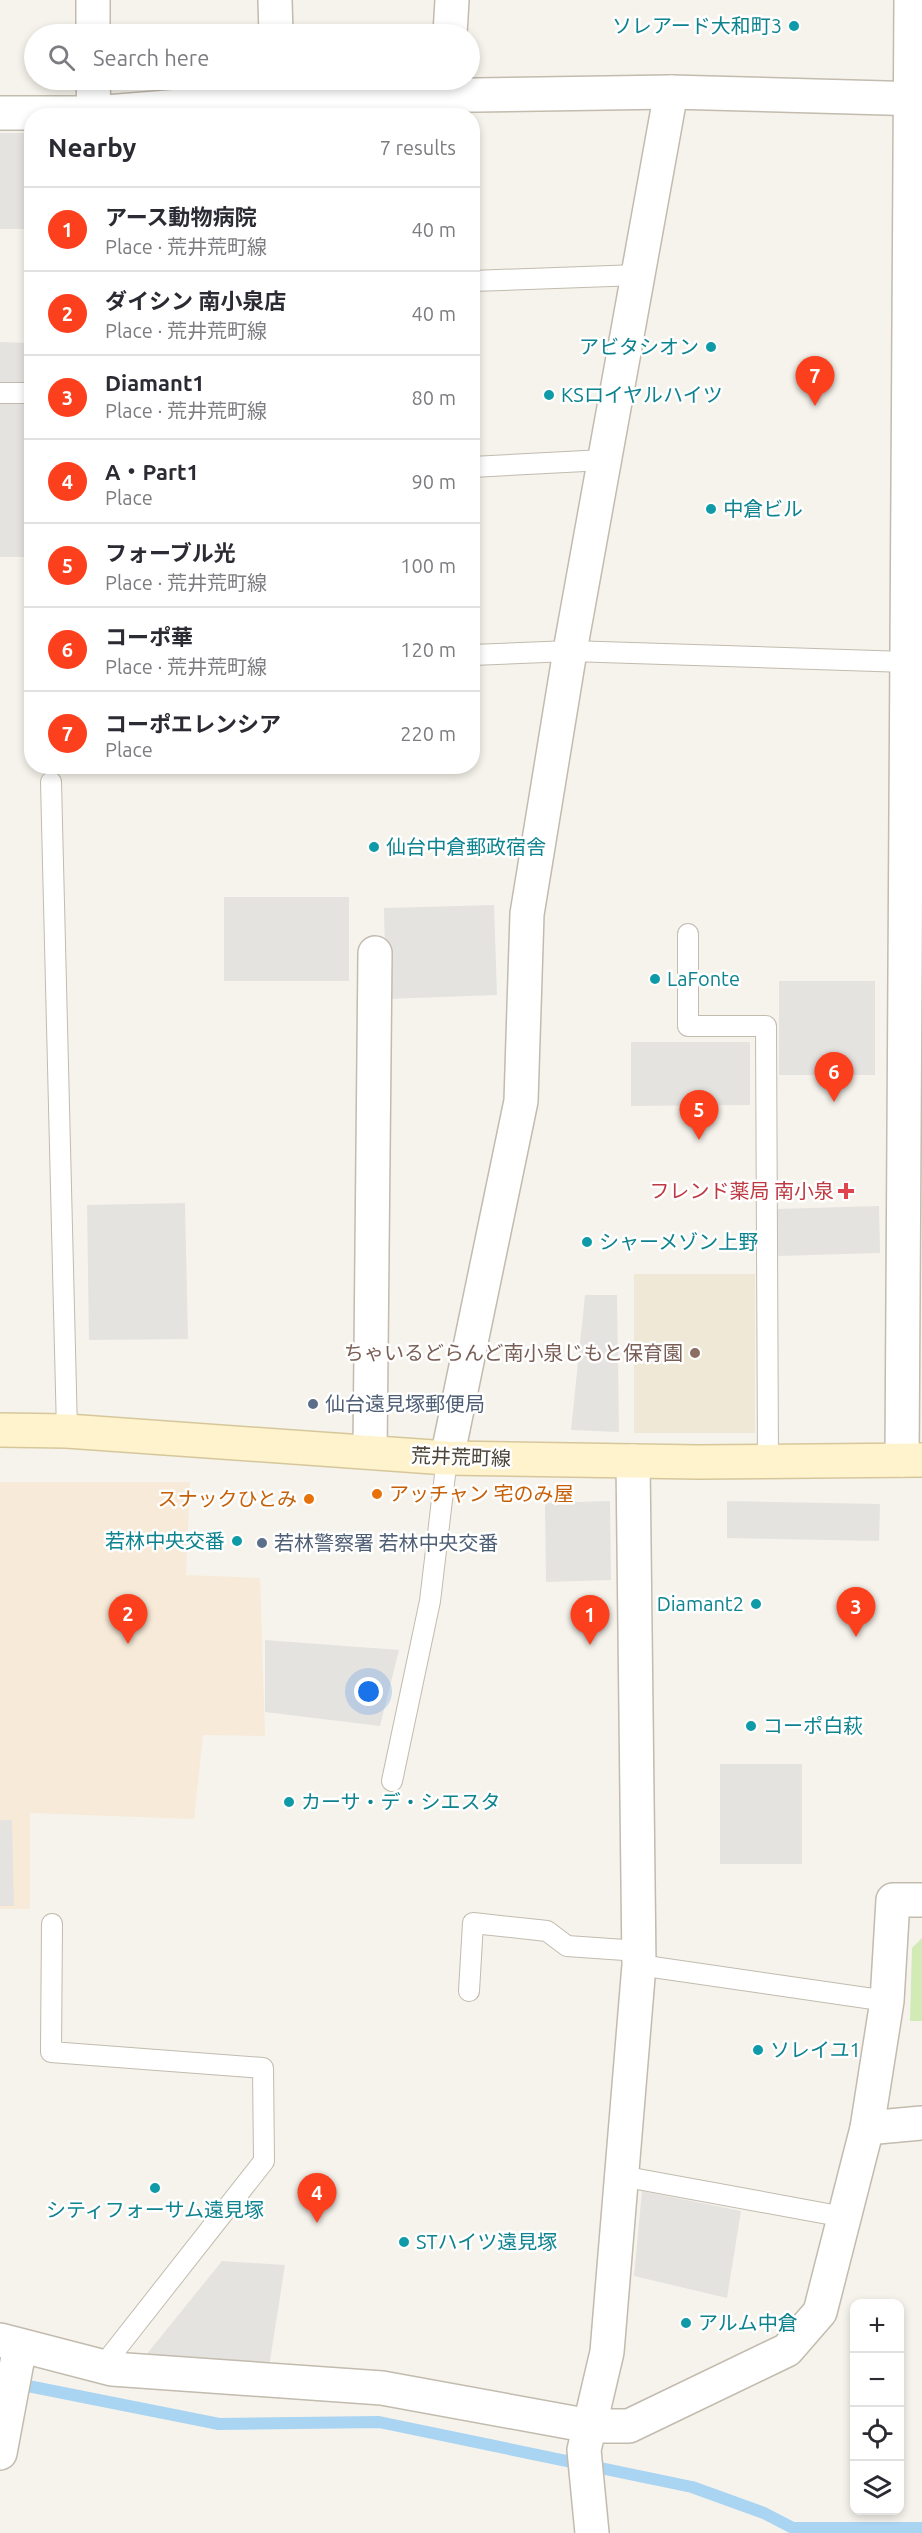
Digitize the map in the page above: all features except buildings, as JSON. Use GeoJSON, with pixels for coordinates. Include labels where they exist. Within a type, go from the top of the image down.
{"type":"FeatureCollection","features":[{"type":"Feature","properties":{"kind":"main road","name":"荒井荒町線"},"geometry":{"type":"LineString","coordinates":[[0,1430],[67,1431],[447,1458],[633,1461],[912,1460]]}},
{"type":"Feature","properties":{"kind":"street"},"geometry":{"type":"LineString","coordinates":[[93,0],[93,24]]}},
{"type":"Feature","properties":{"kind":"street"},"geometry":{"type":"LineString","coordinates":[[275,0],[276,24]]}},
{"type":"Feature","properties":{"kind":"street"},"geometry":{"type":"LineString","coordinates":[[451,24],[452,0]]}},
{"type":"Feature","properties":{"kind":"street"},"geometry":{"type":"LineString","coordinates":[[911,0],[915,99],[915,440],[906,662],[913,1054],[912,1460]]}},
{"type":"Feature","properties":{"kind":"street"},"geometry":{"type":"LineString","coordinates":[[480,89],[915,99]]}},
{"type":"Feature","properties":{"kind":"street"},"geometry":{"type":"LineString","coordinates":[[93,90],[94,108]]}},
{"type":"Feature","properties":{"kind":"street"},"geometry":{"type":"LineString","coordinates":[[132,108],[269,90]]}},
{"type":"Feature","properties":{"kind":"street"},"geometry":{"type":"LineString","coordinates":[[447,1458],[521,1101],[527,914],[570,651],[671,92]]}},
{"type":"Feature","properties":{"kind":"street"},"geometry":{"type":"LineString","coordinates":[[0,113],[24,113]]}},
{"type":"Feature","properties":{"kind":"street"},"geometry":{"type":"LineString","coordinates":[[370,1452],[375,953]]}},
{"type":"Feature","properties":{"kind":"street"},"geometry":{"type":"LineString","coordinates":[[592,2533],[587,2484],[587,2438],[607,2352],[639,1958],[633,1461]]}},
{"type":"Feature","properties":{"kind":"street"},"geometry":{"type":"LineString","coordinates":[[0,2453],[9,2402],[12,2350],[102,2367],[382,2388],[587,2438],[629,2426],[787,2350],[820,2312],[867,2128],[887,2001],[893,1900],[922,1900]]}},
{"type":"Feature","properties":{"kind":"street"},"geometry":{"type":"LineString","coordinates":[[867,2128],[922,2123]]}},
{"type":"Feature","properties":{"kind":"lane"},"geometry":{"type":"LineString","coordinates":[[480,282],[638,275]]}},
{"type":"Feature","properties":{"kind":"lane"},"geometry":{"type":"LineString","coordinates":[[0,393],[24,393]]}},
{"type":"Feature","properties":{"kind":"lane"},"geometry":{"type":"LineString","coordinates":[[480,467],[604,460]]}},
{"type":"Feature","properties":{"kind":"lane"},"geometry":{"type":"LineString","coordinates":[[480,655],[570,651],[906,662]]}},
{"type":"Feature","properties":{"kind":"lane"},"geometry":{"type":"LineString","coordinates":[[51,782],[67,1431]]}},
{"type":"Feature","properties":{"kind":"lane"},"geometry":{"type":"LineString","coordinates":[[688,933],[688,1026],[766,1026],[768,1461]]}},
{"type":"Feature","properties":{"kind":"lane"},"geometry":{"type":"LineString","coordinates":[[392,1781],[430,1601],[447,1458]]}},
{"type":"Feature","properties":{"kind":"lane"},"geometry":{"type":"LineString","coordinates":[[468,1991],[473,1923],[547,1931],[567,1946],[887,2001]]}},
{"type":"Feature","properties":{"kind":"lane"},"geometry":{"type":"LineString","coordinates":[[52,1924],[51,2052],[263,2068],[264,2161],[102,2367]]}},
{"type":"Feature","properties":{"kind":"lane"},"geometry":{"type":"LineString","coordinates":[[621,2176],[844,2217]]}},
{"type":"Feature","properties":{"kind":"shaded area"},"geometry":{"type":"Polygon","coordinates":[[[0,133],[24,133],[24,229],[0,229],[0,133]]]}},
{"type":"Feature","properties":{"kind":"shaded area"},"geometry":{"type":"Polygon","coordinates":[[[0,342],[24,343],[24,557],[0,557],[0,342]]]}},
{"type":"Feature","properties":{"kind":"shaded area"},"geometry":{"type":"Polygon","coordinates":[[[224,897],[349,897],[349,981],[224,981],[224,897]]]}},
{"type":"Feature","properties":{"kind":"shaded area"},"geometry":{"type":"Polygon","coordinates":[[[494,905],[497,995],[386,999],[384,908],[494,905]]]}},
{"type":"Feature","properties":{"kind":"shaded area"},"geometry":{"type":"Polygon","coordinates":[[[779,981],[875,981],[875,1075],[779,1075],[779,981]]]}},
{"type":"Feature","properties":{"kind":"shaded area"},"geometry":{"type":"Polygon","coordinates":[[[631,1042],[750,1042],[750,1105],[631,1106],[631,1042]]]}},
{"type":"Feature","properties":{"kind":"shaded area"},"geometry":{"type":"Polygon","coordinates":[[[185,1203],[188,1339],[89,1340],[87,1205],[185,1203]]]}},
{"type":"Feature","properties":{"kind":"shaded area"},"geometry":{"type":"Polygon","coordinates":[[[879,1206],[880,1253],[777,1256],[776,1209],[879,1206]]]}},
{"type":"Feature","properties":{"kind":"shaded area","name":"ちゃいるどらんど南小泉じもと保育園"},"geometry":{"type":"Polygon","coordinates":[[[634,1274],[755,1274],[755,1433],[634,1433],[634,1274]]]}},
{"type":"Feature","properties":{"kind":"shaded area"},"geometry":{"type":"Polygon","coordinates":[[[585,1295],[617,1295],[619,1432],[571,1430],[585,1295]]]}},
{"type":"Feature","properties":{"kind":"shaded area"},"geometry":{"type":"Polygon","coordinates":[[[0,1482],[190,1482],[186,1575],[260,1578],[265,1736],[203,1735],[194,1819],[30,1813],[30,1909],[0,1909],[0,1482]]]}},
{"type":"Feature","properties":{"kind":"shaded area"},"geometry":{"type":"Polygon","coordinates":[[[610,1501],[611,1580],[546,1582],[545,1503],[610,1501]]]}},
{"type":"Feature","properties":{"kind":"shaded area"},"geometry":{"type":"Polygon","coordinates":[[[727,1501],[880,1504],[879,1541],[727,1538],[727,1501]]]}},
{"type":"Feature","properties":{"kind":"shaded area"},"geometry":{"type":"Polygon","coordinates":[[[265,1640],[399,1650],[380,1726],[265,1712],[265,1640]]]}},
{"type":"Feature","properties":{"kind":"shaded area"},"geometry":{"type":"Polygon","coordinates":[[[720,1764],[802,1764],[802,1864],[720,1864],[720,1764]]]}},
{"type":"Feature","properties":{"kind":"shaded area"},"geometry":{"type":"Polygon","coordinates":[[[0,1820],[12,1820],[14,1906],[0,1906],[0,1820]]]}},
{"type":"Feature","properties":{"kind":"shaded area"},"geometry":{"type":"Polygon","coordinates":[[[642,2191],[741,2211],[727,2298],[634,2276],[642,2191]]]}},
{"type":"Feature","properties":{"kind":"shaded area"},"geometry":{"type":"Polygon","coordinates":[[[222,2261],[285,2265],[269,2367],[146,2355],[222,2261]]]}},
{"type":"Feature","properties":{"kind":"green space"},"geometry":{"type":"Polygon","coordinates":[[[922,1938],[922,2021],[910,2021],[912,1948],[922,1938]]]}},
{"type":"Feature","properties":{"kind":"waterway"},"geometry":{"type":"LineString","coordinates":[[13,2383],[219,2424],[379,2422],[692,2487],[764,2513],[793,2528],[922,2528]]}},
{"type":"Feature","properties":{"kind":"place","name":"ソレアード大和町3"},"geometry":{"type":"Point","coordinates":[794,26]}},
{"type":"Feature","properties":{"kind":"place","name":"アビタシオン"},"geometry":{"type":"Point","coordinates":[711,347]}},
{"type":"Feature","properties":{"kind":"place","name":"KSロイヤルハイツ"},"geometry":{"type":"Point","coordinates":[549,395]}},
{"type":"Feature","properties":{"kind":"place","name":"コーポエレンシア"},"geometry":{"type":"Point","coordinates":[815,406]}},
{"type":"Feature","properties":{"kind":"place","name":"中倉ビル"},"geometry":{"type":"Point","coordinates":[711,509]}},
{"type":"Feature","properties":{"kind":"place","name":"仙台中倉郵政宿舎"},"geometry":{"type":"Point","coordinates":[374,847]}},
{"type":"Feature","properties":{"kind":"place","name":"LaFonte"},"geometry":{"type":"Point","coordinates":[655,979]}},
{"type":"Feature","properties":{"kind":"place","name":"コーポ華"},"geometry":{"type":"Point","coordinates":[834,1102]}},
{"type":"Feature","properties":{"kind":"place","name":"フォーブル光"},"geometry":{"type":"Point","coordinates":[699,1140]}},
{"type":"Feature","properties":{"kind":"place","name":"フレンド薬局 南小泉"},"geometry":{"type":"Point","coordinates":[846,1191]}},
{"type":"Feature","properties":{"kind":"place","name":"シャーメゾン上野"},"geometry":{"type":"Point","coordinates":[587,1242]}},
{"type":"Feature","properties":{"kind":"place","name":"ちゃいるどらんど南小泉じもと保育園"},"geometry":{"type":"Point","coordinates":[695,1353]}},
{"type":"Feature","properties":{"kind":"place","name":"仙台遠見塚郵便局"},"geometry":{"type":"Point","coordinates":[313,1404]}},
{"type":"Feature","properties":{"kind":"place","name":"アッチャン 宅のみ屋"},"geometry":{"type":"Point","coordinates":[377,1494]}},
{"type":"Feature","properties":{"kind":"place","name":"スナックひとみ"},"geometry":{"type":"Point","coordinates":[309,1499]}},
{"type":"Feature","properties":{"kind":"place","name":"若林中央交番"},"geometry":{"type":"Point","coordinates":[237,1541]}},
{"type":"Feature","properties":{"kind":"place","name":"若林警察署 若林中央交番"},"geometry":{"type":"Point","coordinates":[262,1543]}},
{"type":"Feature","properties":{"kind":"place","name":"Diamant2"},"geometry":{"type":"Point","coordinates":[756,1604]}},
{"type":"Feature","properties":{"kind":"place","name":"Diamant1"},"geometry":{"type":"Point","coordinates":[856,1637]}},
{"type":"Feature","properties":{"kind":"place","name":"ダイシン 南小泉店"},"geometry":{"type":"Point","coordinates":[128,1644]}},
{"type":"Feature","properties":{"kind":"place","name":"アース動物病院"},"geometry":{"type":"Point","coordinates":[590,1645]}},
{"type":"Feature","properties":{"kind":"place","name":"コーポ白萩"},"geometry":{"type":"Point","coordinates":[751,1726]}},
{"type":"Feature","properties":{"kind":"place","name":"カーサ・デ・シエスタ"},"geometry":{"type":"Point","coordinates":[289,1802]}},
{"type":"Feature","properties":{"kind":"place","name":"ソレイユ1"},"geometry":{"type":"Point","coordinates":[758,2050]}},
{"type":"Feature","properties":{"kind":"place","name":"シティフォーサム遠見塚"},"geometry":{"type":"Point","coordinates":[155,2188]}},
{"type":"Feature","properties":{"kind":"place","name":"A・Part1"},"geometry":{"type":"Point","coordinates":[317,2223]}},
{"type":"Feature","properties":{"kind":"place","name":"STハイツ遠見塚"},"geometry":{"type":"Point","coordinates":[404,2242]}},
{"type":"Feature","properties":{"kind":"place","name":"アルム中倉"},"geometry":{"type":"Point","coordinates":[686,2323]}}]}
